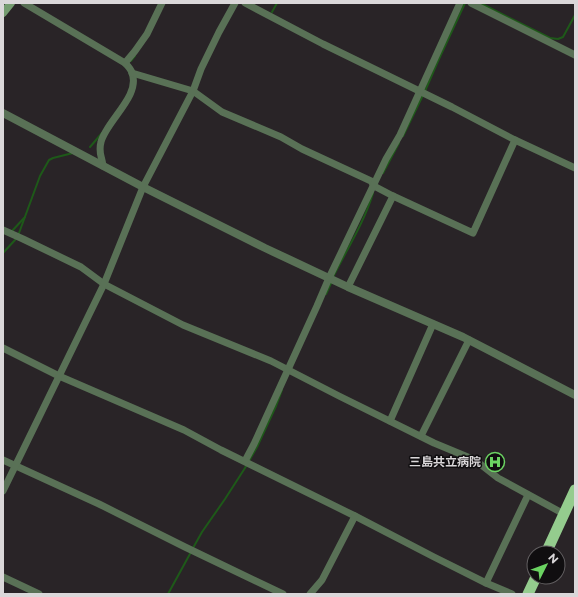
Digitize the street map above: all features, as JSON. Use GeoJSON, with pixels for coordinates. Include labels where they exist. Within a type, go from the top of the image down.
{"type":"FeatureCollection","features":[{"type":"Feature","properties":{"kind":"highway"},"geometry":{"type":"LineString","coordinates":[[550,545],[575,490]]}},
{"type":"Feature","properties":{"kind":"highway"},"geometry":{"type":"LineString","coordinates":[[557,545],[575,504]]}},
{"type":"Feature","properties":{"kind":"main road"},"geometry":{"type":"LineString","coordinates":[[3,13],[9,4]]}},
{"type":"Feature","properties":{"kind":"street"},"geometry":{"type":"LineString","coordinates":[[24,3],[125,63],[132,73],[134,83],[129,97],[106,130],[101,141],[99,151],[103,166]]}},
{"type":"Feature","properties":{"kind":"street"},"geometry":{"type":"LineString","coordinates":[[125,63],[147,34],[162,3]]}},
{"type":"Feature","properties":{"kind":"street"},"geometry":{"type":"LineString","coordinates":[[3,491],[104,284],[144,187],[193,91],[201,69],[219,32],[235,3]]}},
{"type":"Feature","properties":{"kind":"street"},"geometry":{"type":"LineString","coordinates":[[245,3],[324,44],[452,106],[515,140],[575,168]]}},
{"type":"Feature","properties":{"kind":"street"},"geometry":{"type":"LineString","coordinates":[[245,461],[386,158],[400,135],[460,3]]}},
{"type":"Feature","properties":{"kind":"street"},"geometry":{"type":"LineString","coordinates":[[471,3],[575,55]]}},
{"type":"Feature","properties":{"kind":"street"},"geometry":{"type":"LineString","coordinates":[[132,73],[193,91],[222,112],[281,137],[302,149],[371,181],[374,186],[393,196],[473,233],[515,140]]}},
{"type":"Feature","properties":{"kind":"street"},"geometry":{"type":"LineString","coordinates":[[3,113],[103,166],[265,248],[348,287],[469,340],[575,394]]}},
{"type":"Feature","properties":{"kind":"street"},"geometry":{"type":"LineString","coordinates":[[348,287],[393,196]]}},
{"type":"Feature","properties":{"kind":"street"},"geometry":{"type":"LineString","coordinates":[[3,230],[23,238],[80,267],[104,284],[183,325],[271,361],[390,421],[474,460],[494,476],[564,514]]}},
{"type":"Feature","properties":{"kind":"street"},"geometry":{"type":"LineString","coordinates":[[390,421],[433,324]]}},
{"type":"Feature","properties":{"kind":"street"},"geometry":{"type":"LineString","coordinates":[[421,436],[469,340]]}},
{"type":"Feature","properties":{"kind":"street"},"geometry":{"type":"LineString","coordinates":[[3,348],[59,376],[184,430],[356,516],[434,557],[486,583],[512,594]]}},
{"type":"Feature","properties":{"kind":"street"},"geometry":{"type":"LineString","coordinates":[[3,460],[99,504],[284,594]]}},
{"type":"Feature","properties":{"kind":"street"},"geometry":{"type":"LineString","coordinates":[[486,583],[528,495]]}},
{"type":"Feature","properties":{"kind":"street"},"geometry":{"type":"LineString","coordinates":[[310,594],[322,580],[356,516]]}},
{"type":"Feature","properties":{"kind":"street"},"geometry":{"type":"LineString","coordinates":[[3,577],[38,594]]}},
{"type":"Feature","properties":{"kind":"waterway"},"geometry":{"type":"LineString","coordinates":[[272,12],[277,3]]}},
{"type":"Feature","properties":{"kind":"waterway"},"geometry":{"type":"LineString","coordinates":[[425,91],[465,3]]}},
{"type":"Feature","properties":{"kind":"waterway"},"geometry":{"type":"LineString","coordinates":[[480,3],[550,38],[558,39],[563,37],[575,15]]}},
{"type":"Feature","properties":{"kind":"waterway"},"geometry":{"type":"LineString","coordinates":[[131,61],[135,56]]}},
{"type":"Feature","properties":{"kind":"waterway"},"geometry":{"type":"LineString","coordinates":[[403,136],[423,95]]}},
{"type":"Feature","properties":{"kind":"waterway"},"geometry":{"type":"LineString","coordinates":[[90,147],[102,133]]}},
{"type":"Feature","properties":{"kind":"waterway"},"geometry":{"type":"LineString","coordinates":[[383,173],[399,143]]}},
{"type":"Feature","properties":{"kind":"waterway"},"geometry":{"type":"LineString","coordinates":[[3,253],[15,240],[19,233],[40,176],[49,160],[73,153]]}},
{"type":"Feature","properties":{"kind":"waterway"},"geometry":{"type":"LineString","coordinates":[[333,277],[360,225],[373,193]]}},
{"type":"Feature","properties":{"kind":"waterway"},"geometry":{"type":"LineString","coordinates":[[12,231],[25,217]]}},
{"type":"Feature","properties":{"kind":"waterway"},"geometry":{"type":"LineString","coordinates":[[326,294],[332,281]]}},
{"type":"Feature","properties":{"kind":"waterway"},"geometry":{"type":"LineString","coordinates":[[193,548],[257,447],[282,390]]}},
{"type":"Feature","properties":{"kind":"waterway"},"geometry":{"type":"LineString","coordinates":[[168,594],[191,552]]}},
{"type":"Feature","properties":{"kind":"place","name":"三島共立病院"},"geometry":{"type":"Point","coordinates":[495,462]}}]}
